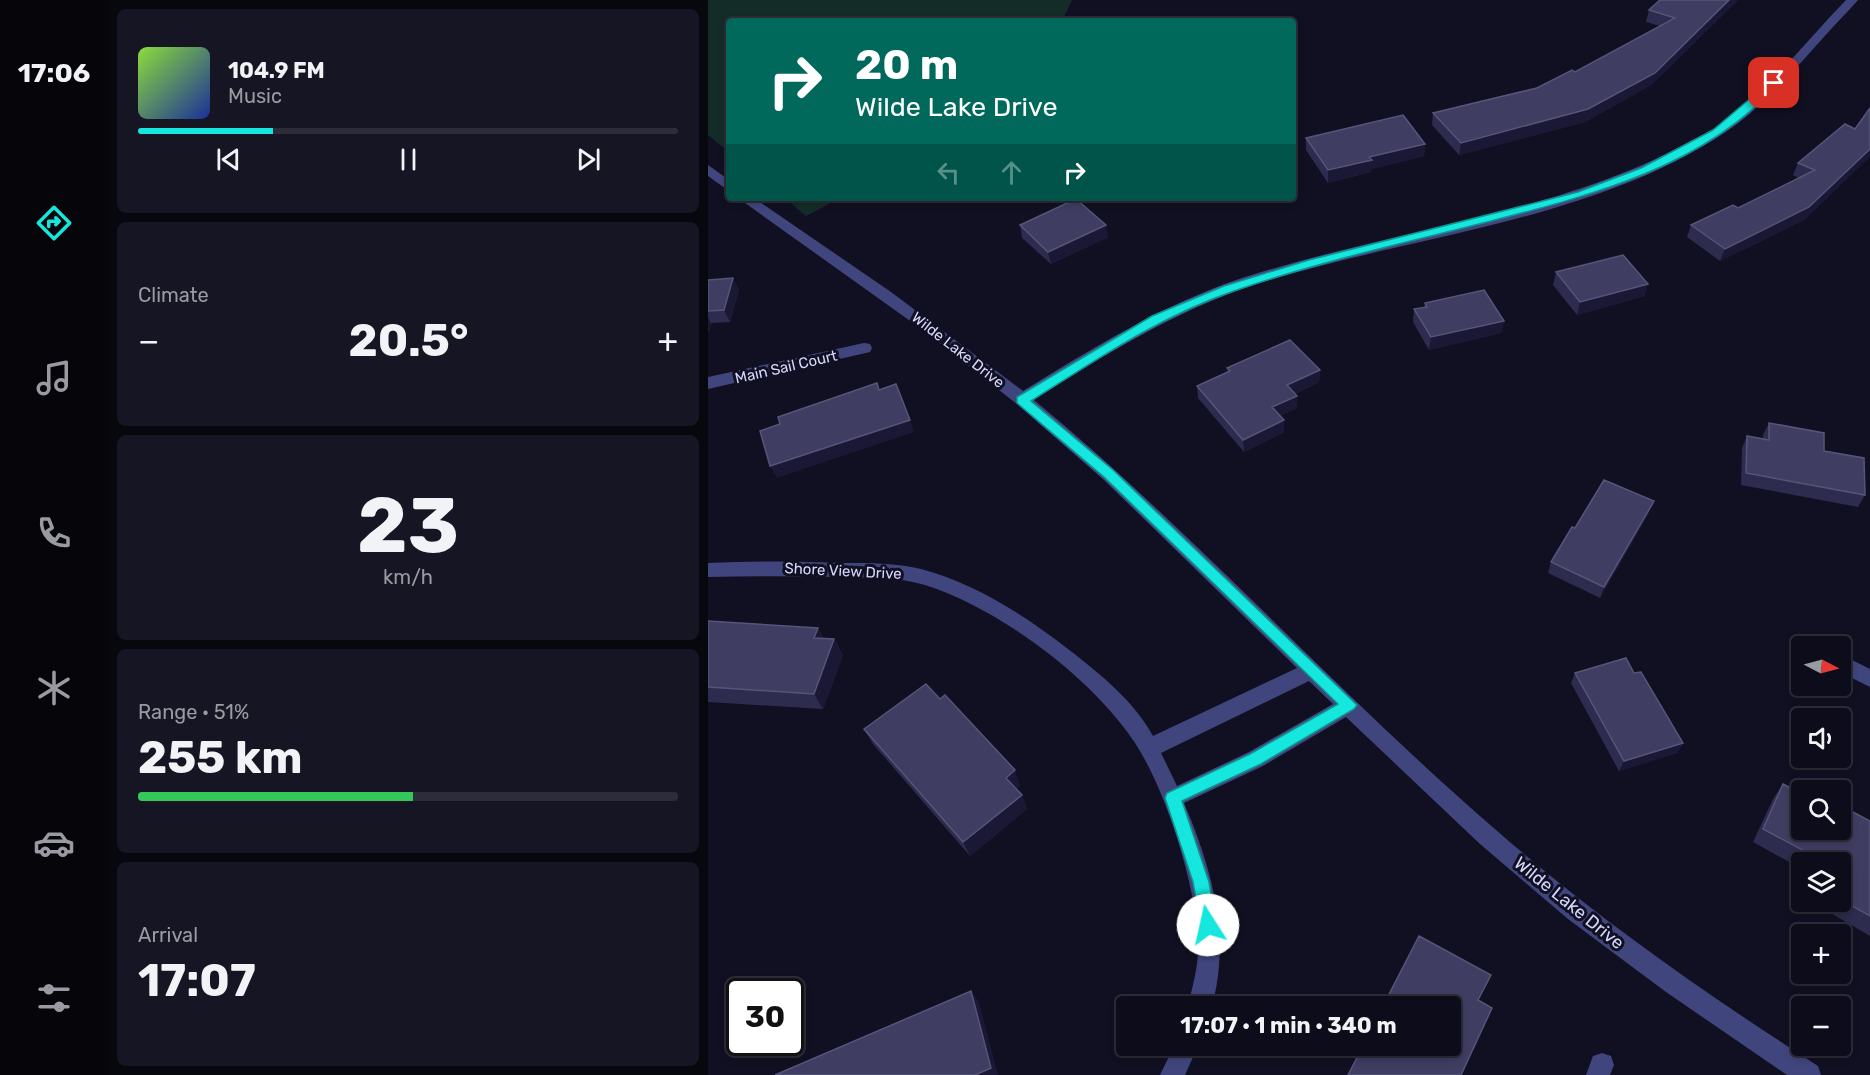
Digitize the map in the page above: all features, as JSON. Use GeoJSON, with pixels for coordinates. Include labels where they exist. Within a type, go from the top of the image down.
{"type":"FeatureCollection","features":[{"type":"Feature","properties":{"kind":"street"},"geometry":{"type":"LineString","coordinates":[[1022,400],[1137,329],[1209,296],[1309,264],[1582,194],[1671,159],[1716,133],[1749,107],[1852,0]]}},
{"type":"Feature","properties":{"kind":"street"},"geometry":{"type":"LineString","coordinates":[[708,169],[726,184]]}},
{"type":"Feature","properties":{"kind":"street","name":"Wilde Lake Drive"},"geometry":{"type":"LineString","coordinates":[[749,201],[884,292],[975,360],[1108,473],[1453,804],[1544,885],[1695,1002],[1809,1075]]}},
{"type":"Feature","properties":{"kind":"street","name":"Main Sail Court"},"geometry":{"type":"LineString","coordinates":[[708,383],[864,348]]}},
{"type":"Feature","properties":{"kind":"street","name":"Shore View Drive"},"geometry":{"type":"LineString","coordinates":[[708,570],[773,567],[898,571],[934,581],[995,609],[1059,653],[1114,703],[1139,731],[1173,798],[1201,882],[1208,925],[1209,967],[1202,996]]}},
{"type":"Feature","properties":{"kind":"street"},"geometry":{"type":"LineString","coordinates":[[1851,668],[1870,679]]}},
{"type":"Feature","properties":{"kind":"street"},"geometry":{"type":"LineString","coordinates":[[1148,748],[1312,670]]}},
{"type":"Feature","properties":{"kind":"street"},"geometry":{"type":"LineString","coordinates":[[1173,798],[1256,759],[1349,705]]}},
{"type":"Feature","properties":{"kind":"street"},"geometry":{"type":"LineString","coordinates":[[1172,1075],[1181,1056]]}},
{"type":"Feature","properties":{"kind":"green space"},"geometry":{"type":"Polygon","coordinates":[[[708,0],[1072,0],[1063,18],[726,18],[726,150],[708,135],[708,0]]]}},
{"type":"Feature","properties":{"kind":"green space"},"geometry":{"type":"Polygon","coordinates":[[[788,201],[834,201],[806,216],[788,201]]]}},
{"type":"Feature","properties":{"kind":"building"},"geometry":{"type":"Polygon","coordinates":[[[1660,0],[1729,0],[1655,73],[1588,109],[1461,143],[1433,113],[1537,88],[1572,70],[1575,72],[1675,18],[1649,10],[1660,0]]]}},
{"type":"Feature","properties":{"kind":"building"},"geometry":{"type":"Polygon","coordinates":[[[1870,108],[1870,149],[1809,207],[1725,249],[1691,225],[1733,205],[1738,208],[1815,170],[1798,163],[1845,124],[1855,129],[1870,108]]]}},
{"type":"Feature","properties":{"kind":"building"},"geometry":{"type":"Polygon","coordinates":[[[1403,115],[1425,144],[1369,157],[1372,160],[1328,170],[1306,138],[1403,115]]]}},
{"type":"Feature","properties":{"kind":"building"},"geometry":{"type":"Polygon","coordinates":[[[1072,201],[1078,201],[1106,225],[1048,252],[1020,225],[1072,201]]]}},
{"type":"Feature","properties":{"kind":"building"},"geometry":{"type":"Polygon","coordinates":[[[1623,255],[1648,284],[1580,302],[1556,272],[1623,255]]]}},
{"type":"Feature","properties":{"kind":"building"},"geometry":{"type":"Polygon","coordinates":[[[733,278],[724,310],[708,311],[708,280],[733,278]]]}},
{"type":"Feature","properties":{"kind":"building"},"geometry":{"type":"Polygon","coordinates":[[[1484,290],[1504,321],[1431,337],[1414,309],[1427,307],[1425,303],[1484,290]]]}},
{"type":"Feature","properties":{"kind":"building"},"geometry":{"type":"Polygon","coordinates":[[[1290,340],[1320,370],[1287,385],[1297,396],[1272,407],[1284,420],[1243,440],[1197,386],[1230,371],[1227,368],[1290,340]]]}},
{"type":"Feature","properties":{"kind":"building"},"geometry":{"type":"Polygon","coordinates":[[[877,383],[879,390],[896,384],[910,420],[770,466],[760,431],[780,424],[778,417],[877,383]]]}},
{"type":"Feature","properties":{"kind":"building"},"geometry":{"type":"Polygon","coordinates":[[[1769,423],[1824,433],[1824,451],[1864,458],[1865,495],[1746,473],[1747,436],[1769,440],[1769,423]]]}},
{"type":"Feature","properties":{"kind":"building"},"geometry":{"type":"Polygon","coordinates":[[[1604,480],[1654,501],[1604,587],[1551,562],[1604,480]]]}},
{"type":"Feature","properties":{"kind":"building"},"geometry":{"type":"Polygon","coordinates":[[[708,621],[818,628],[814,638],[834,639],[814,694],[708,687],[708,621]]]}},
{"type":"Feature","properties":{"kind":"building"},"geometry":{"type":"Polygon","coordinates":[[[1626,658],[1634,673],[1641,672],[1683,743],[1624,761],[1575,673],[1626,658]]]}},
{"type":"Feature","properties":{"kind":"building"},"geometry":{"type":"Polygon","coordinates":[[[926,684],[940,699],[945,695],[1015,770],[1006,778],[1022,795],[963,842],[864,729],[926,684]]]}},
{"type":"Feature","properties":{"kind":"building"},"geometry":{"type":"Polygon","coordinates":[[[1783,784],[1791,788],[1791,840],[1851,840],[1851,811],[1870,821],[1870,916],[1851,905],[1851,852],[1806,852],[1763,829],[1783,784]]]}},
{"type":"Feature","properties":{"kind":"building"},"geometry":{"type":"Polygon","coordinates":[[[1419,936],[1491,975],[1478,1000],[1492,1008],[1461,1075],[1348,1075],[1358,1056],[1461,1056],[1461,996],[1388,996],[1419,936]]]}},
{"type":"Feature","properties":{"kind":"building"},"geometry":{"type":"Polygon","coordinates":[[[971,991],[991,1068],[975,1075],[775,1075],[971,991]]]}},
{"type":"Feature","properties":{"kind":"route"},"geometry":{"type":"LineString","coordinates":[[1208,925],[1201,882],[1173,798],[1256,759],[1349,705],[1108,473],[1022,400],[1109,345],[1156,319],[1247,282],[1582,194],[1645,171],[1716,133],[1749,107],[1774,83]]}}]}
